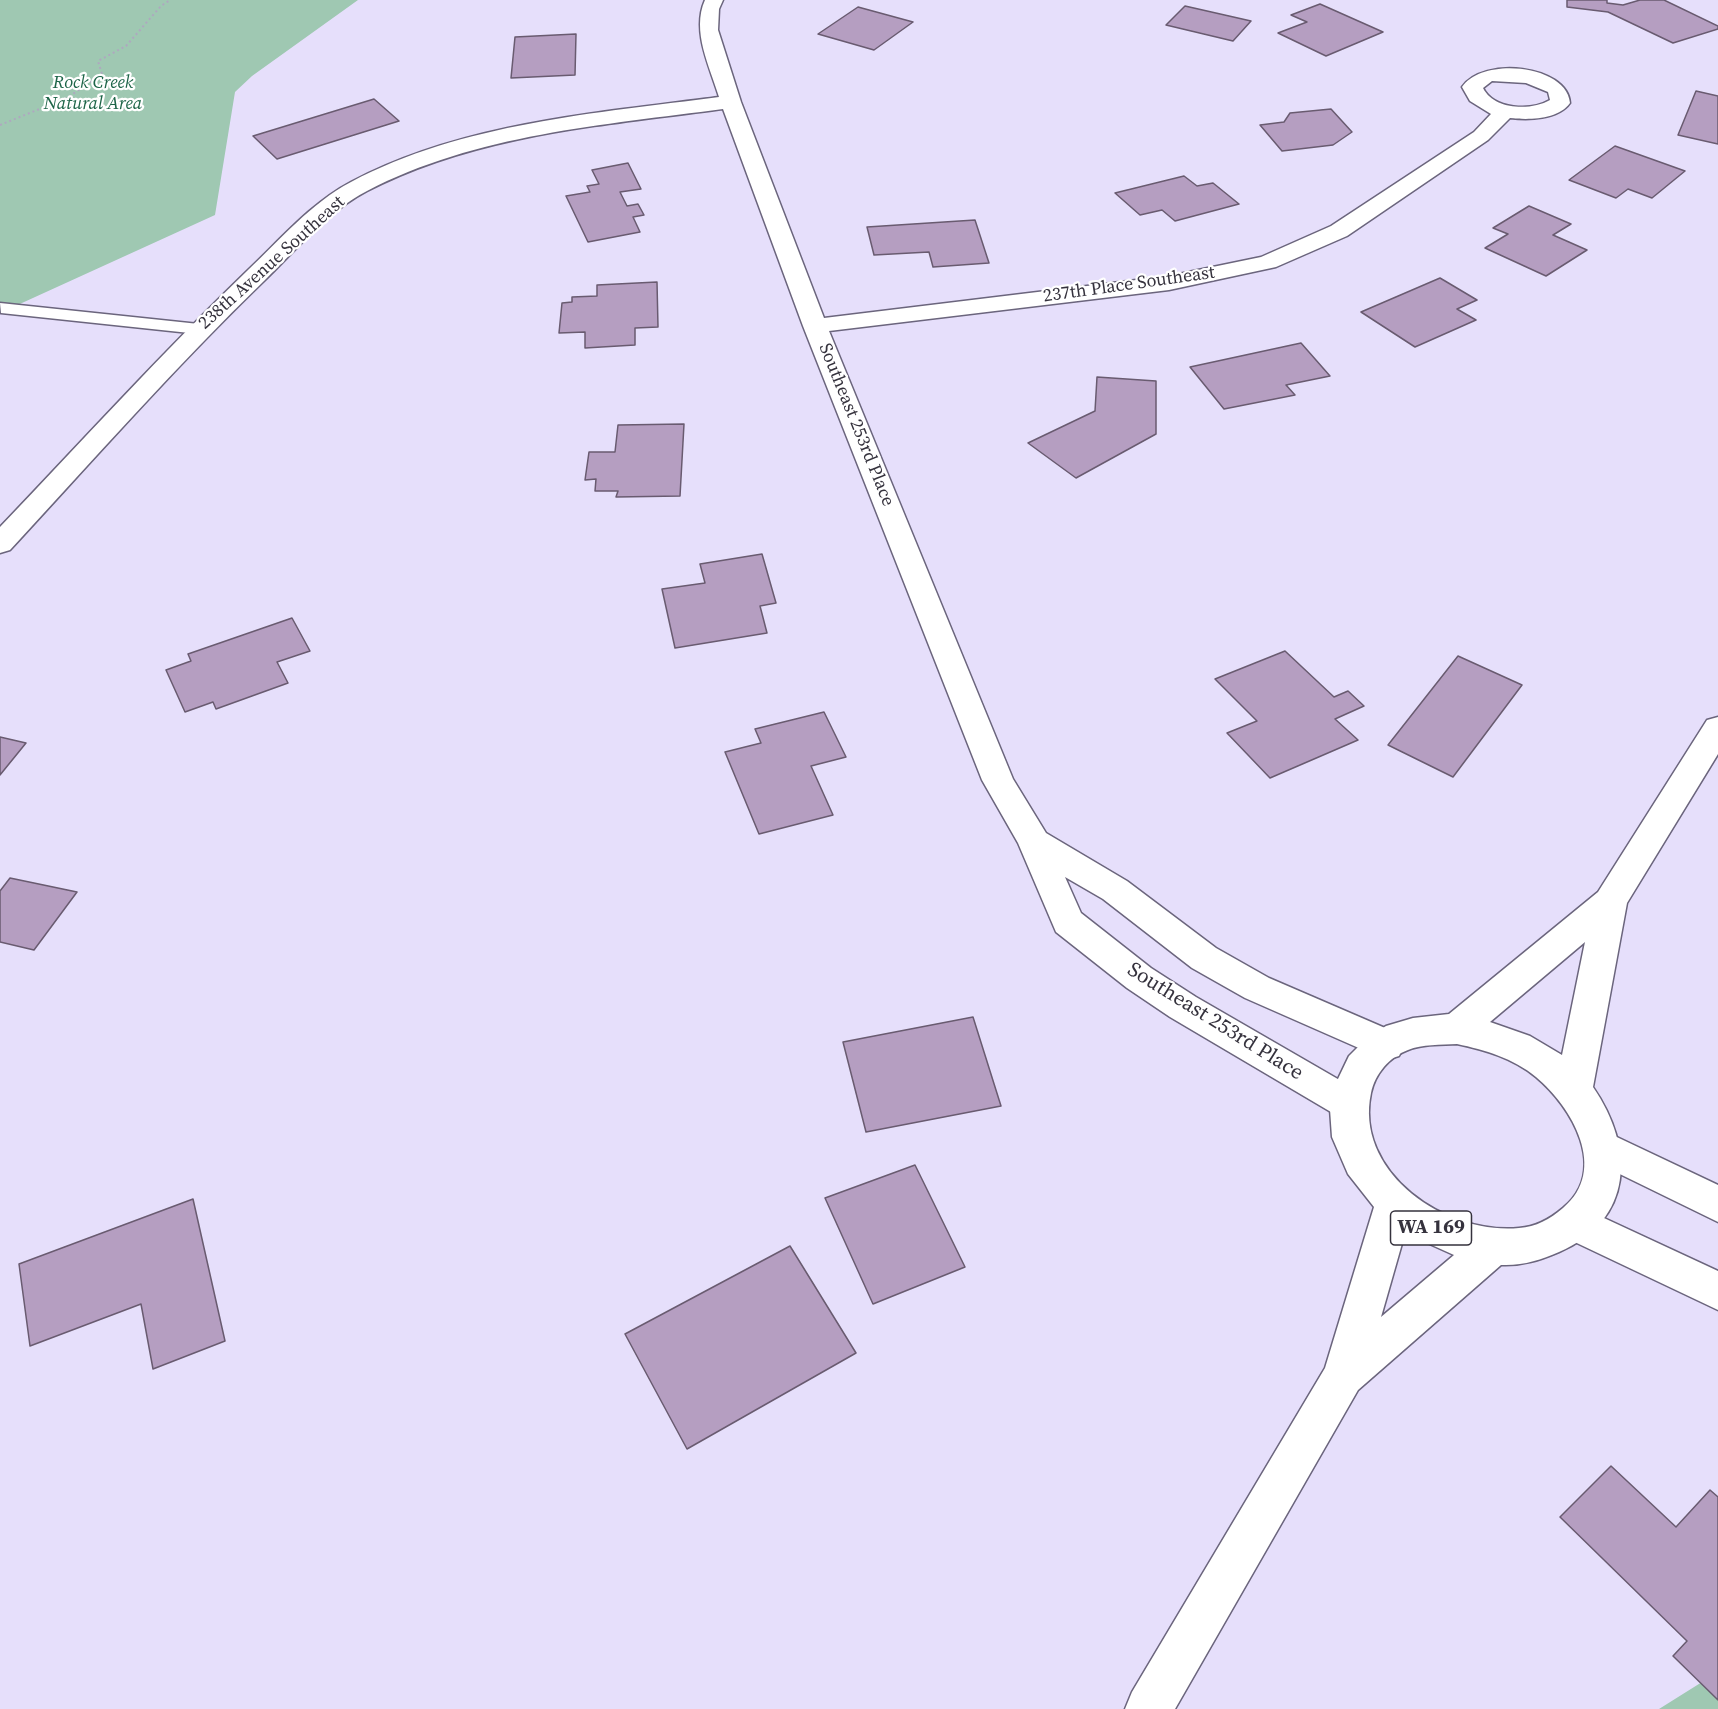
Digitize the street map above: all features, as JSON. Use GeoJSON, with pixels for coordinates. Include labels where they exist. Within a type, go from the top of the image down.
{"type":"FeatureCollection","features":[{"type":"Feature","properties":{"kind":"street","name":"Southeast 253rd Place"},"geometry":{"type":"LineString","coordinates":[[714,0],[710,9],[708,30],[731,102],[815,326],[998,780],[1034,842],[1068,922],[1139,978],[1183,1007],[1349,1104]]}},
{"type":"Feature","properties":{"kind":"street","name":"238th Avenue Southeast"},"geometry":{"type":"LineString","coordinates":[[0,544],[199,329],[329,206],[359,187],[391,172],[505,137],[578,123],[731,102]]}},
{"type":"Feature","properties":{"kind":"street","name":"237th Place Southeast"},"geometry":{"type":"LineString","coordinates":[[815,326],[1169,283],[1268,262],[1338,231],[1481,136],[1505,111]]}},
{"type":"Feature","properties":{"kind":"street"},"geometry":{"type":"LineString","coordinates":[[1457,1029],[1610,901],[1718,728]]}},
{"type":"Feature","properties":{"kind":"street","name":"Southeast 253rd Place"},"geometry":{"type":"LineString","coordinates":[[1034,842],[1114,890],[1204,958],[1257,988],[1386,1045]]}},
{"type":"Feature","properties":{"kind":"street"},"geometry":{"type":"LineString","coordinates":[[1574,1089],[1610,901]]}},
{"type":"Feature","properties":{"kind":"street","name":"WA 169"},"geometry":{"type":"LineString","coordinates":[[1457,1029],[1489,1035],[1521,1048],[1549,1066],[1574,1089],[1591,1116],[1602,1147],[1604,1173],[1596,1199],[1576,1223],[1557,1237],[1527,1246],[1493,1247],[1457,1240],[1424,1225],[1394,1204],[1371,1178],[1356,1150],[1349,1122],[1349,1104],[1359,1071],[1386,1045],[1399,1038],[1427,1030],[1457,1029]]}},
{"type":"Feature","properties":{"kind":"street"},"geometry":{"type":"LineString","coordinates":[[1602,1147],[1718,1204]]}},
{"type":"Feature","properties":{"kind":"street","name":"WA 169"},"geometry":{"type":"LineString","coordinates":[[1149,1709],[1343,1376],[1394,1204]]}},
{"type":"Feature","properties":{"kind":"street"},"geometry":{"type":"LineString","coordinates":[[1576,1223],[1718,1291]]}},
{"type":"Feature","properties":{"kind":"street","name":"WA 169"},"geometry":{"type":"LineString","coordinates":[[1343,1376],[1493,1247]]}},
{"type":"Feature","properties":{"kind":"lane"},"geometry":{"type":"LineString","coordinates":[[1,308],[199,329]]}},
{"type":"Feature","properties":{"kind":"path"},"geometry":{"type":"LineString","coordinates":[[0,125],[67,98],[102,74],[98,61],[126,46],[160,6],[170,0]]}},
{"type":"Feature","properties":{"kind":"green space","name":"Rock Creek Natural Area"},"geometry":{"type":"Polygon","coordinates":[[[0,0],[358,0],[252,76],[235,92],[215,215],[0,313],[0,0]]]}},
{"type":"Feature","properties":{"kind":"green space"},"geometry":{"type":"Polygon","coordinates":[[[1718,1672],[1718,1709],[1659,1709],[1718,1672]]]}},
{"type":"Feature","properties":{"kind":"building"},"geometry":{"type":"Polygon","coordinates":[[[1567,0],[1607,0],[1607,3],[1623,5],[1640,0],[1664,0],[1718,26],[1718,29],[1673,43],[1608,12],[1567,7],[1567,0]]]}},
{"type":"Feature","properties":{"kind":"building"},"geometry":{"type":"Polygon","coordinates":[[[1320,4],[1383,32],[1326,56],[1278,33],[1307,22],[1291,15],[1320,4]]]}},
{"type":"Feature","properties":{"kind":"building"},"geometry":{"type":"Polygon","coordinates":[[[1185,6],[1251,21],[1233,41],[1166,25],[1185,6]]]}},
{"type":"Feature","properties":{"kind":"building"},"geometry":{"type":"Polygon","coordinates":[[[858,7],[913,22],[874,50],[818,34],[858,7]]]}},
{"type":"Feature","properties":{"kind":"building"},"geometry":{"type":"Polygon","coordinates":[[[576,34],[575,75],[511,78],[515,37],[576,34]]]}},
{"type":"Feature","properties":{"kind":"building"},"geometry":{"type":"Polygon","coordinates":[[[1696,91],[1718,96],[1718,144],[1678,135],[1696,91]]]}},
{"type":"Feature","properties":{"kind":"building"},"geometry":{"type":"Polygon","coordinates":[[[374,99],[399,121],[277,159],[253,136],[374,99]]]}},
{"type":"Feature","properties":{"kind":"building"},"geometry":{"type":"Polygon","coordinates":[[[1331,109],[1352,132],[1333,145],[1282,151],[1260,125],[1284,122],[1290,113],[1331,109]]]}},
{"type":"Feature","properties":{"kind":"building"},"geometry":{"type":"Polygon","coordinates":[[[1615,146],[1685,171],[1652,198],[1628,189],[1616,198],[1569,180],[1615,146]]]}},
{"type":"Feature","properties":{"kind":"building"},"geometry":{"type":"Polygon","coordinates":[[[628,163],[641,189],[620,192],[627,206],[638,204],[644,215],[633,217],[640,232],[588,242],[566,196],[590,192],[587,186],[599,184],[592,170],[628,163]]]}},
{"type":"Feature","properties":{"kind":"building"},"geometry":{"type":"Polygon","coordinates":[[[1184,176],[1197,186],[1213,183],[1239,204],[1175,221],[1162,210],[1140,215],[1115,193],[1184,176]]]}},
{"type":"Feature","properties":{"kind":"building"},"geometry":{"type":"Polygon","coordinates":[[[1529,206],[1571,224],[1553,235],[1587,250],[1546,276],[1485,248],[1508,234],[1493,228],[1529,206]]]}},
{"type":"Feature","properties":{"kind":"building"},"geometry":{"type":"Polygon","coordinates":[[[975,220],[989,263],[933,267],[929,252],[874,255],[867,227],[975,220]]]}},
{"type":"Feature","properties":{"kind":"building"},"geometry":{"type":"Polygon","coordinates":[[[1440,278],[1477,300],[1457,309],[1476,320],[1415,347],[1361,312],[1440,278]]]}},
{"type":"Feature","properties":{"kind":"building"},"geometry":{"type":"Polygon","coordinates":[[[657,282],[658,327],[635,328],[635,345],[585,348],[585,332],[559,333],[562,303],[572,302],[572,297],[597,296],[597,285],[657,282]]]}},
{"type":"Feature","properties":{"kind":"building"},"geometry":{"type":"Polygon","coordinates":[[[1301,343],[1330,376],[1286,385],[1295,395],[1224,409],[1190,367],[1301,343]]]}},
{"type":"Feature","properties":{"kind":"building"},"geometry":{"type":"Polygon","coordinates":[[[1097,377],[1156,381],[1156,434],[1076,478],[1028,443],[1095,411],[1097,377]]]}},
{"type":"Feature","properties":{"kind":"building"},"geometry":{"type":"Polygon","coordinates":[[[684,424],[680,496],[616,497],[618,491],[595,491],[596,479],[585,480],[589,452],[615,452],[618,425],[684,424]]]}},
{"type":"Feature","properties":{"kind":"building"},"geometry":{"type":"Polygon","coordinates":[[[762,554],[776,603],[760,606],[767,633],[675,648],[662,589],[705,583],[700,564],[762,554]]]}},
{"type":"Feature","properties":{"kind":"building"},"geometry":{"type":"Polygon","coordinates":[[[292,618],[310,651],[277,662],[288,683],[216,709],[213,702],[185,712],[166,670],[191,661],[188,654],[292,618]]]}},
{"type":"Feature","properties":{"kind":"building"},"geometry":{"type":"Polygon","coordinates":[[[1285,651],[1334,697],[1348,691],[1364,706],[1335,719],[1358,740],[1270,778],[1227,733],[1257,721],[1215,679],[1285,651]]]}},
{"type":"Feature","properties":{"kind":"building"},"geometry":{"type":"Polygon","coordinates":[[[1458,656],[1522,685],[1453,777],[1388,745],[1458,656]]]}},
{"type":"Feature","properties":{"kind":"building"},"geometry":{"type":"Polygon","coordinates":[[[824,712],[846,757],[811,766],[833,815],[759,834],[725,752],[761,743],[755,729],[824,712]]]}},
{"type":"Feature","properties":{"kind":"building"},"geometry":{"type":"Polygon","coordinates":[[[0,737],[26,743],[0,775],[0,737]]]}},
{"type":"Feature","properties":{"kind":"building"},"geometry":{"type":"Polygon","coordinates":[[[10,878],[77,892],[34,950],[0,942],[0,891],[10,878]]]}},
{"type":"Feature","properties":{"kind":"building"},"geometry":{"type":"Polygon","coordinates":[[[973,1017],[1001,1106],[866,1132],[843,1042],[973,1017]]]}},
{"type":"Feature","properties":{"kind":"building"},"geometry":{"type":"Polygon","coordinates":[[[915,1165],[965,1267],[873,1304],[825,1198],[915,1165]]]}},
{"type":"Feature","properties":{"kind":"building"},"geometry":{"type":"Polygon","coordinates":[[[193,1199],[225,1341],[153,1369],[141,1304],[30,1346],[19,1264],[193,1199]]]}},
{"type":"Feature","properties":{"kind":"building"},"geometry":{"type":"Polygon","coordinates":[[[790,1246],[856,1353],[687,1449],[625,1334],[790,1246]]]}},
{"type":"Feature","properties":{"kind":"building"},"geometry":{"type":"Polygon","coordinates":[[[1611,1466],[1676,1527],[1710,1490],[1718,1497],[1718,1700],[1673,1656],[1687,1641],[1560,1517],[1611,1466]]]}}]}
